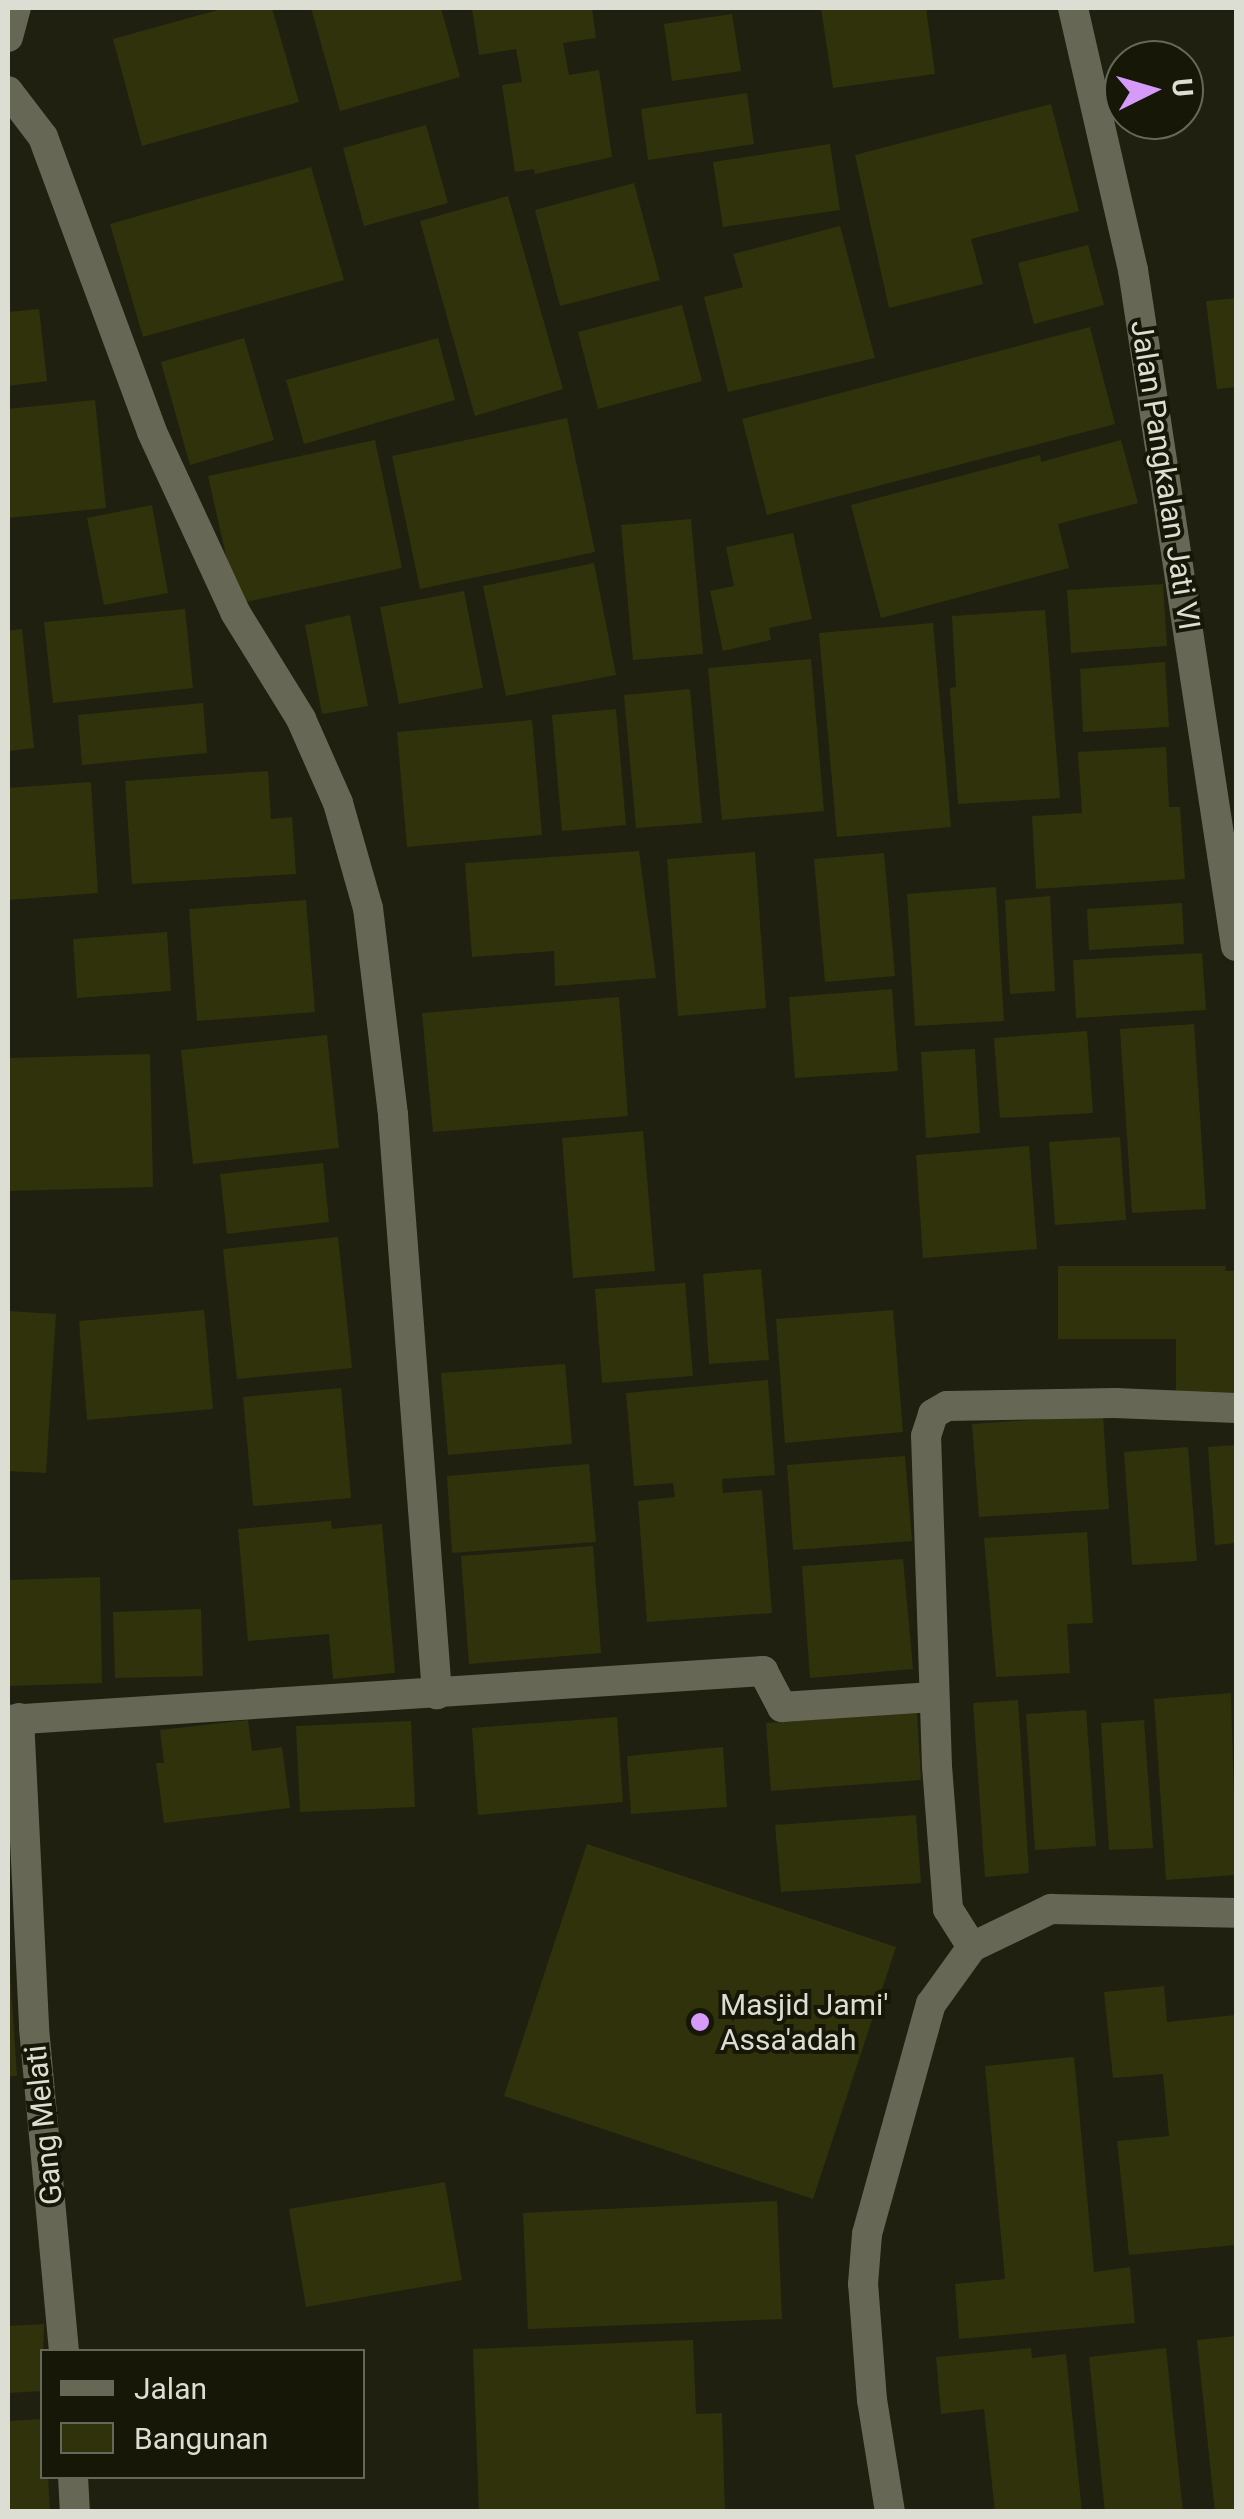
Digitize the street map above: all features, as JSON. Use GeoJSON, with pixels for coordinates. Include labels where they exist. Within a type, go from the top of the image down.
{"type":"FeatureCollection","features":[{"type":"Feature","properties":{"kind":"street"},"geometry":{"type":"LineString","coordinates":[[8,37],[16,8]]}},
{"type":"Feature","properties":{"kind":"street","name":"Jalan Pangkalan Jati VI"},"geometry":{"type":"LineString","coordinates":[[1072,8],[1133,270],[1236,946]]}},
{"type":"Feature","properties":{"kind":"street"},"geometry":{"type":"LineString","coordinates":[[8,91],[43,137],[152,432],[234,612],[308,736],[338,802],[368,908],[393,1116],[437,1694]]}},
{"type":"Feature","properties":{"kind":"street"},"geometry":{"type":"LineString","coordinates":[[972,1947],[948,1910],[932,1697],[926,1436],[933,1414],[947,1406],[1115,1403],[1236,1408]]}},
{"type":"Feature","properties":{"kind":"street"},"geometry":{"type":"LineString","coordinates":[[13,1719],[763,1670],[782,1708],[932,1697]]}},
{"type":"Feature","properties":{"kind":"street","name":"Gang Melati"},"geometry":{"type":"LineString","coordinates":[[13,1719],[34,2028],[64,2349]]}},
{"type":"Feature","properties":{"kind":"street"},"geometry":{"type":"LineString","coordinates":[[890,2512],[872,2400],[863,2284],[867,2234],[932,2004],[972,1947],[1051,1908],[1236,1913]]}},
{"type":"Feature","properties":{"kind":"street"},"geometry":{"type":"LineString","coordinates":[[73,2479],[75,2512]]}},
{"type":"Feature","properties":{"kind":"building"},"geometry":{"type":"Polygon","coordinates":[[[225,8],[272,8],[299,102],[142,146],[113,39],[225,8]]]}},
{"type":"Feature","properties":{"kind":"building"},"geometry":{"type":"Polygon","coordinates":[[[311,8],[441,8],[460,77],[340,111],[311,8]]]}},
{"type":"Feature","properties":{"kind":"building"},"geometry":{"type":"Polygon","coordinates":[[[472,8],[592,8],[596,38],[563,43],[569,75],[599,70],[612,157],[535,174],[534,169],[515,172],[502,85],[522,82],[516,49],[479,55],[472,8]]]}},
{"type":"Feature","properties":{"kind":"building"},"geometry":{"type":"Polygon","coordinates":[[[821,8],[926,8],[935,74],[833,88],[821,8]]]}},
{"type":"Feature","properties":{"kind":"building"},"geometry":{"type":"Polygon","coordinates":[[[732,14],[741,71],[672,81],[664,24],[732,14]]]}},
{"type":"Feature","properties":{"kind":"building"},"geometry":{"type":"Polygon","coordinates":[[[747,93],[754,144],[648,160],[641,109],[747,93]]]}},
{"type":"Feature","properties":{"kind":"building"},"geometry":{"type":"Polygon","coordinates":[[[1051,104],[1079,211],[971,239],[983,284],[889,308],[855,155],[1051,104]]]}},
{"type":"Feature","properties":{"kind":"building"},"geometry":{"type":"Polygon","coordinates":[[[426,125],[448,203],[364,226],[343,148],[426,125]]]}},
{"type":"Feature","properties":{"kind":"building"},"geometry":{"type":"Polygon","coordinates":[[[830,144],[840,210],[723,227],[713,162],[830,144]]]}},
{"type":"Feature","properties":{"kind":"building"},"geometry":{"type":"Polygon","coordinates":[[[311,167],[344,280],[143,337],[110,224],[311,167]]]}},
{"type":"Feature","properties":{"kind":"building"},"geometry":{"type":"Polygon","coordinates":[[[634,183],[660,280],[560,306],[535,210],[634,183]]]}},
{"type":"Feature","properties":{"kind":"building"},"geometry":{"type":"Polygon","coordinates":[[[508,196],[563,389],[475,416],[420,221],[508,196]]]}},
{"type":"Feature","properties":{"kind":"building"},"geometry":{"type":"Polygon","coordinates":[[[840,226],[875,358],[728,392],[704,297],[743,287],[733,254],[840,226]]]}},
{"type":"Feature","properties":{"kind":"building"},"geometry":{"type":"Polygon","coordinates":[[[1088,245],[1104,305],[1034,324],[1018,263],[1088,245]]]}},
{"type":"Feature","properties":{"kind":"building"},"geometry":{"type":"Polygon","coordinates":[[[1236,298],[1236,387],[1217,389],[1206,301],[1236,298]]]}},
{"type":"Feature","properties":{"kind":"building"},"geometry":{"type":"Polygon","coordinates":[[[682,305],[702,381],[598,409],[578,332],[682,305]]]}},
{"type":"Feature","properties":{"kind":"building"},"geometry":{"type":"Polygon","coordinates":[[[39,309],[47,381],[8,386],[8,312],[39,309]]]}},
{"type":"Feature","properties":{"kind":"building"},"geometry":{"type":"Polygon","coordinates":[[[1090,327],[1115,424],[767,515],[742,419],[1090,327]]]}},
{"type":"Feature","properties":{"kind":"building"},"geometry":{"type":"Polygon","coordinates":[[[244,338],[274,440],[190,465],[161,362],[244,338]]]}},
{"type":"Feature","properties":{"kind":"building"},"geometry":{"type":"Polygon","coordinates":[[[438,338],[455,400],[304,444],[286,380],[438,338]]]}},
{"type":"Feature","properties":{"kind":"building"},"geometry":{"type":"Polygon","coordinates":[[[95,400],[106,508],[8,518],[8,409],[95,400]]]}},
{"type":"Feature","properties":{"kind":"building"},"geometry":{"type":"Polygon","coordinates":[[[567,418],[595,552],[420,589],[392,456],[567,418]]]}},
{"type":"Feature","properties":{"kind":"building"},"geometry":{"type":"Polygon","coordinates":[[[375,440],[402,568],[237,604],[208,476],[375,440]]]}},
{"type":"Feature","properties":{"kind":"building"},"geometry":{"type":"Polygon","coordinates":[[[1121,440],[1138,503],[1058,524],[1069,568],[881,618],[851,505],[1040,455],[1041,462],[1121,440]]]}},
{"type":"Feature","properties":{"kind":"building"},"geometry":{"type":"Polygon","coordinates":[[[152,505],[168,593],[104,605],[87,518],[152,505]]]}},
{"type":"Feature","properties":{"kind":"building"},"geometry":{"type":"Polygon","coordinates":[[[691,519],[703,654],[633,660],[621,525],[691,519]]]}},
{"type":"Feature","properties":{"kind":"building"},"geometry":{"type":"Polygon","coordinates":[[[793,533],[812,619],[769,628],[771,640],[723,651],[710,591],[734,586],[726,547],[793,533]]]}},
{"type":"Feature","properties":{"kind":"building"},"geometry":{"type":"Polygon","coordinates":[[[594,563],[616,675],[506,696],[483,586],[594,563]]]}},
{"type":"Feature","properties":{"kind":"building"},"geometry":{"type":"Polygon","coordinates":[[[1163,584],[1167,646],[1071,653],[1067,590],[1163,584]]]}},
{"type":"Feature","properties":{"kind":"building"},"geometry":{"type":"Polygon","coordinates":[[[464,591],[483,688],[399,704],[380,607],[464,591]]]}},
{"type":"Feature","properties":{"kind":"building"},"geometry":{"type":"Polygon","coordinates":[[[185,609],[193,688],[53,703],[44,622],[185,609]]]}},
{"type":"Feature","properties":{"kind":"building"},"geometry":{"type":"Polygon","coordinates":[[[1045,610],[1060,798],[958,804],[950,688],[956,687],[952,616],[1045,610]]]}},
{"type":"Feature","properties":{"kind":"building"},"geometry":{"type":"Polygon","coordinates":[[[350,615],[368,706],[322,714],[305,625],[350,615]]]}},
{"type":"Feature","properties":{"kind":"building"},"geometry":{"type":"Polygon","coordinates":[[[933,623],[951,827],[837,837],[819,633],[933,623]]]}},
{"type":"Feature","properties":{"kind":"building"},"geometry":{"type":"Polygon","coordinates":[[[22,629],[34,748],[8,751],[8,631],[22,629]]]}},
{"type":"Feature","properties":{"kind":"building"},"geometry":{"type":"Polygon","coordinates":[[[811,659],[824,811],[722,820],[708,668],[811,659]]]}},
{"type":"Feature","properties":{"kind":"building"},"geometry":{"type":"Polygon","coordinates":[[[1165,662],[1169,727],[1083,732],[1080,669],[1165,662]]]}},
{"type":"Feature","properties":{"kind":"building"},"geometry":{"type":"Polygon","coordinates":[[[690,689],[702,823],[636,828],[624,695],[690,689]]]}},
{"type":"Feature","properties":{"kind":"building"},"geometry":{"type":"Polygon","coordinates":[[[203,703],[207,753],[82,765],[78,715],[203,703]]]}},
{"type":"Feature","properties":{"kind":"building"},"geometry":{"type":"Polygon","coordinates":[[[616,709],[626,825],[562,831],[552,715],[616,709]]]}},
{"type":"Feature","properties":{"kind":"building"},"geometry":{"type":"Polygon","coordinates":[[[532,720],[542,835],[407,847],[397,732],[532,720]]]}},
{"type":"Feature","properties":{"kind":"building"},"geometry":{"type":"Polygon","coordinates":[[[1166,747],[1169,807],[1180,807],[1185,879],[1036,889],[1032,816],[1082,813],[1078,752],[1166,747]]]}},
{"type":"Feature","properties":{"kind":"building"},"geometry":{"type":"Polygon","coordinates":[[[268,771],[271,819],[292,817],[296,874],[132,884],[125,781],[268,771]]]}},
{"type":"Feature","properties":{"kind":"building"},"geometry":{"type":"Polygon","coordinates":[[[91,782],[98,893],[8,900],[8,788],[91,782]]]}},
{"type":"Feature","properties":{"kind":"building"},"geometry":{"type":"Polygon","coordinates":[[[639,851],[656,978],[555,986],[554,951],[472,957],[465,863],[639,851]]]}},
{"type":"Feature","properties":{"kind":"building"},"geometry":{"type":"Polygon","coordinates":[[[755,852],[766,1008],[678,1016],[667,859],[755,852]]]}},
{"type":"Feature","properties":{"kind":"building"},"geometry":{"type":"Polygon","coordinates":[[[884,853],[895,976],[825,982],[814,859],[884,853]]]}},
{"type":"Feature","properties":{"kind":"building"},"geometry":{"type":"Polygon","coordinates":[[[996,887],[1004,1021],[915,1026],[907,894],[996,887]]]}},
{"type":"Feature","properties":{"kind":"building"},"geometry":{"type":"Polygon","coordinates":[[[1050,896],[1055,991],[1010,994],[1005,900],[1050,896]]]}},
{"type":"Feature","properties":{"kind":"building"},"geometry":{"type":"Polygon","coordinates":[[[306,900],[315,1012],[197,1021],[189,909],[306,900]]]}},
{"type":"Feature","properties":{"kind":"building"},"geometry":{"type":"Polygon","coordinates":[[[1182,903],[1184,944],[1089,950],[1087,909],[1182,903]]]}},
{"type":"Feature","properties":{"kind":"building"},"geometry":{"type":"Polygon","coordinates":[[[167,932],[171,991],[77,998],[73,939],[167,932]]]}},
{"type":"Feature","properties":{"kind":"building"},"geometry":{"type":"Polygon","coordinates":[[[1202,953],[1206,1010],[1076,1018],[1073,960],[1202,953]]]}},
{"type":"Feature","properties":{"kind":"building"},"geometry":{"type":"Polygon","coordinates":[[[892,989],[898,1071],[795,1078],[789,997],[892,989]]]}},
{"type":"Feature","properties":{"kind":"building"},"geometry":{"type":"Polygon","coordinates":[[[619,997],[628,1116],[433,1132],[422,1013],[619,997]]]}},
{"type":"Feature","properties":{"kind":"building"},"geometry":{"type":"Polygon","coordinates":[[[1194,1024],[1206,1209],[1132,1213],[1120,1029],[1194,1024]]]}},
{"type":"Feature","properties":{"kind":"building"},"geometry":{"type":"Polygon","coordinates":[[[1087,1031],[1093,1113],[1000,1118],[994,1038],[1087,1031]]]}},
{"type":"Feature","properties":{"kind":"building"},"geometry":{"type":"Polygon","coordinates":[[[327,1035],[339,1148],[193,1164],[181,1050],[327,1035]]]}},
{"type":"Feature","properties":{"kind":"building"},"geometry":{"type":"Polygon","coordinates":[[[975,1049],[980,1133],[926,1138],[921,1052],[975,1049]]]}},
{"type":"Feature","properties":{"kind":"building"},"geometry":{"type":"Polygon","coordinates":[[[150,1054],[153,1187],[8,1191],[8,1058],[150,1054]]]}},
{"type":"Feature","properties":{"kind":"building"},"geometry":{"type":"Polygon","coordinates":[[[643,1131],[655,1271],[573,1278],[562,1138],[643,1131]]]}},
{"type":"Feature","properties":{"kind":"building"},"geometry":{"type":"Polygon","coordinates":[[[1120,1137],[1126,1220],[1055,1225],[1049,1142],[1120,1137]]]}},
{"type":"Feature","properties":{"kind":"building"},"geometry":{"type":"Polygon","coordinates":[[[1029,1146],[1037,1249],[923,1258],[916,1155],[1029,1146]]]}},
{"type":"Feature","properties":{"kind":"building"},"geometry":{"type":"Polygon","coordinates":[[[323,1163],[329,1222],[227,1234],[220,1174],[323,1163]]]}},
{"type":"Feature","properties":{"kind":"building"},"geometry":{"type":"Polygon","coordinates":[[[338,1237],[352,1368],[237,1379],[223,1249],[338,1237]]]}},
{"type":"Feature","properties":{"kind":"building"},"geometry":{"type":"Polygon","coordinates":[[[1058,1266],[1226,1266],[1225,1271],[1236,1271],[1236,1401],[1176,1402],[1176,1339],[1058,1339],[1058,1266]]]}},
{"type":"Feature","properties":{"kind":"building"},"geometry":{"type":"Polygon","coordinates":[[[761,1269],[769,1360],[709,1364],[703,1274],[761,1269]]]}},
{"type":"Feature","properties":{"kind":"building"},"geometry":{"type":"Polygon","coordinates":[[[685,1283],[693,1376],[602,1383],[595,1289],[685,1283]]]}},
{"type":"Feature","properties":{"kind":"building"},"geometry":{"type":"Polygon","coordinates":[[[204,1310],[213,1409],[87,1420],[79,1321],[204,1310]]]}},
{"type":"Feature","properties":{"kind":"building"},"geometry":{"type":"Polygon","coordinates":[[[893,1310],[903,1432],[785,1443],[776,1319],[893,1310]]]}},
{"type":"Feature","properties":{"kind":"building"},"geometry":{"type":"Polygon","coordinates":[[[8,1311],[56,1314],[46,1473],[8,1471],[8,1311]]]}},
{"type":"Feature","properties":{"kind":"building"},"geometry":{"type":"Polygon","coordinates":[[[565,1364],[572,1444],[448,1455],[441,1373],[565,1364]]]}},
{"type":"Feature","properties":{"kind":"building"},"geometry":{"type":"Polygon","coordinates":[[[768,1380],[775,1475],[722,1479],[723,1493],[762,1490],[772,1613],[647,1622],[638,1501],[675,1497],[673,1483],[634,1486],[626,1393],[768,1380]]]}},
{"type":"Feature","properties":{"kind":"building"},"geometry":{"type":"Polygon","coordinates":[[[341,1388],[351,1498],[253,1506],[243,1397],[341,1388]]]}},
{"type":"Feature","properties":{"kind":"building"},"geometry":{"type":"Polygon","coordinates":[[[1103,1415],[1109,1509],[979,1517],[972,1424],[1103,1415]]]}},
{"type":"Feature","properties":{"kind":"building"},"geometry":{"type":"Polygon","coordinates":[[[1236,1445],[1236,1543],[1215,1545],[1208,1447],[1236,1445]]]}},
{"type":"Feature","properties":{"kind":"building"},"geometry":{"type":"Polygon","coordinates":[[[1188,1447],[1197,1561],[1132,1565],[1124,1452],[1188,1447]]]}},
{"type":"Feature","properties":{"kind":"building"},"geometry":{"type":"Polygon","coordinates":[[[905,1456],[912,1541],[793,1550],[787,1465],[905,1456]]]}},
{"type":"Feature","properties":{"kind":"building"},"geometry":{"type":"Polygon","coordinates":[[[589,1464],[596,1542],[452,1553],[447,1476],[589,1464]]]}},
{"type":"Feature","properties":{"kind":"building"},"geometry":{"type":"Polygon","coordinates":[[[331,1521],[332,1529],[382,1524],[395,1673],[333,1679],[329,1634],[248,1641],[238,1529],[331,1521]]]}},
{"type":"Feature","properties":{"kind":"building"},"geometry":{"type":"Polygon","coordinates":[[[1087,1532],[1093,1623],[1067,1624],[1070,1673],[996,1677],[984,1538],[1087,1532]]]}},
{"type":"Feature","properties":{"kind":"building"},"geometry":{"type":"Polygon","coordinates":[[[593,1546],[601,1653],[469,1664],[461,1556],[593,1546]]]}},
{"type":"Feature","properties":{"kind":"building"},"geometry":{"type":"Polygon","coordinates":[[[903,1559],[913,1669],[810,1678],[802,1566],[903,1559]]]}},
{"type":"Feature","properties":{"kind":"building"},"geometry":{"type":"Polygon","coordinates":[[[100,1577],[102,1683],[8,1686],[8,1580],[100,1577]]]}},
{"type":"Feature","properties":{"kind":"building"},"geometry":{"type":"Polygon","coordinates":[[[201,1609],[203,1676],[115,1678],[113,1612],[201,1609]]]}},
{"type":"Feature","properties":{"kind":"building"},"geometry":{"type":"Polygon","coordinates":[[[1231,1693],[1236,1875],[1166,1880],[1154,1699],[1231,1693]]]}},
{"type":"Feature","properties":{"kind":"building"},"geometry":{"type":"Polygon","coordinates":[[[1018,1700],[1029,1873],[985,1877],[973,1703],[1018,1700]]]}},
{"type":"Feature","properties":{"kind":"building"},"geometry":{"type":"Polygon","coordinates":[[[1086,1710],[1096,1846],[1035,1850],[1026,1714],[1086,1710]]]}},
{"type":"Feature","properties":{"kind":"building"},"geometry":{"type":"Polygon","coordinates":[[[917,1713],[921,1780],[771,1791],[766,1723],[917,1713]]]}},
{"type":"Feature","properties":{"kind":"building"},"geometry":{"type":"Polygon","coordinates":[[[617,1717],[623,1802],[478,1815],[472,1728],[617,1717]]]}},
{"type":"Feature","properties":{"kind":"building"},"geometry":{"type":"Polygon","coordinates":[[[248,1720],[252,1751],[282,1747],[290,1808],[164,1823],[156,1763],[164,1763],[160,1730],[248,1720]]]}},
{"type":"Feature","properties":{"kind":"building"},"geometry":{"type":"Polygon","coordinates":[[[1144,1720],[1153,1848],[1109,1850],[1101,1723],[1144,1720]]]}},
{"type":"Feature","properties":{"kind":"building"},"geometry":{"type":"Polygon","coordinates":[[[411,1721],[415,1807],[300,1812],[296,1726],[411,1721]]]}},
{"type":"Feature","properties":{"kind":"building"},"geometry":{"type":"Polygon","coordinates":[[[723,1747],[727,1807],[631,1814],[627,1756],[723,1747]]]}},
{"type":"Feature","properties":{"kind":"building"},"geometry":{"type":"Polygon","coordinates":[[[916,1815],[921,1883],[781,1892],[775,1825],[916,1815]]]}},
{"type":"Feature","properties":{"kind":"building","name":"Masjid Jami' Assa'adah"},"geometry":{"type":"Polygon","coordinates":[[[587,1844],[896,1947],[813,2199],[504,2096],[587,1844]]]}},
{"type":"Feature","properties":{"kind":"building"},"geometry":{"type":"Polygon","coordinates":[[[8,1942],[17,2076],[8,2076],[8,1942]]]}},
{"type":"Feature","properties":{"kind":"building"},"geometry":{"type":"Polygon","coordinates":[[[1164,1986],[1167,2022],[1236,2015],[1236,2245],[1129,2255],[1117,2141],[1169,2136],[1163,2074],[1113,2078],[1104,1992],[1164,1986]]]}},
{"type":"Feature","properties":{"kind":"building"},"geometry":{"type":"Polygon","coordinates":[[[1074,2057],[1094,2272],[1130,2267],[1135,2323],[959,2339],[955,2284],[1005,2279],[985,2066],[1074,2057]]]}},
{"type":"Feature","properties":{"kind":"building"},"geometry":{"type":"Polygon","coordinates":[[[445,2182],[462,2280],[306,2307],[289,2209],[445,2182]]]}},
{"type":"Feature","properties":{"kind":"building"},"geometry":{"type":"Polygon","coordinates":[[[777,2201],[782,2319],[528,2329],[523,2213],[777,2201]]]}},
{"type":"Feature","properties":{"kind":"building"},"geometry":{"type":"Polygon","coordinates":[[[44,2324],[40,2391],[8,2393],[8,2326],[44,2324]]]}},
{"type":"Feature","properties":{"kind":"building"},"geometry":{"type":"Polygon","coordinates":[[[1236,2336],[1236,2512],[1215,2512],[1197,2340],[1236,2336]]]}},
{"type":"Feature","properties":{"kind":"building"},"geometry":{"type":"Polygon","coordinates":[[[693,2340],[696,2414],[722,2413],[725,2512],[479,2512],[473,2349],[693,2340]]]}},
{"type":"Feature","properties":{"kind":"building"},"geometry":{"type":"Polygon","coordinates":[[[1031,2348],[1032,2358],[1066,2354],[1082,2512],[995,2512],[984,2409],[941,2414],[936,2357],[1031,2348]]]}},
{"type":"Feature","properties":{"kind":"building"},"geometry":{"type":"Polygon","coordinates":[[[1166,2348],[1183,2512],[1105,2512],[1089,2357],[1166,2348]]]}},
{"type":"Feature","properties":{"kind":"building"},"geometry":{"type":"Polygon","coordinates":[[[40,2419],[40,2479],[48,2479],[50,2512],[8,2512],[8,2421],[40,2419]]]}},
{"type":"Feature","properties":{"kind":"place","name":"Masjid Jami' Assa'adah"},"geometry":{"type":"Point","coordinates":[700,2022]}}]}
